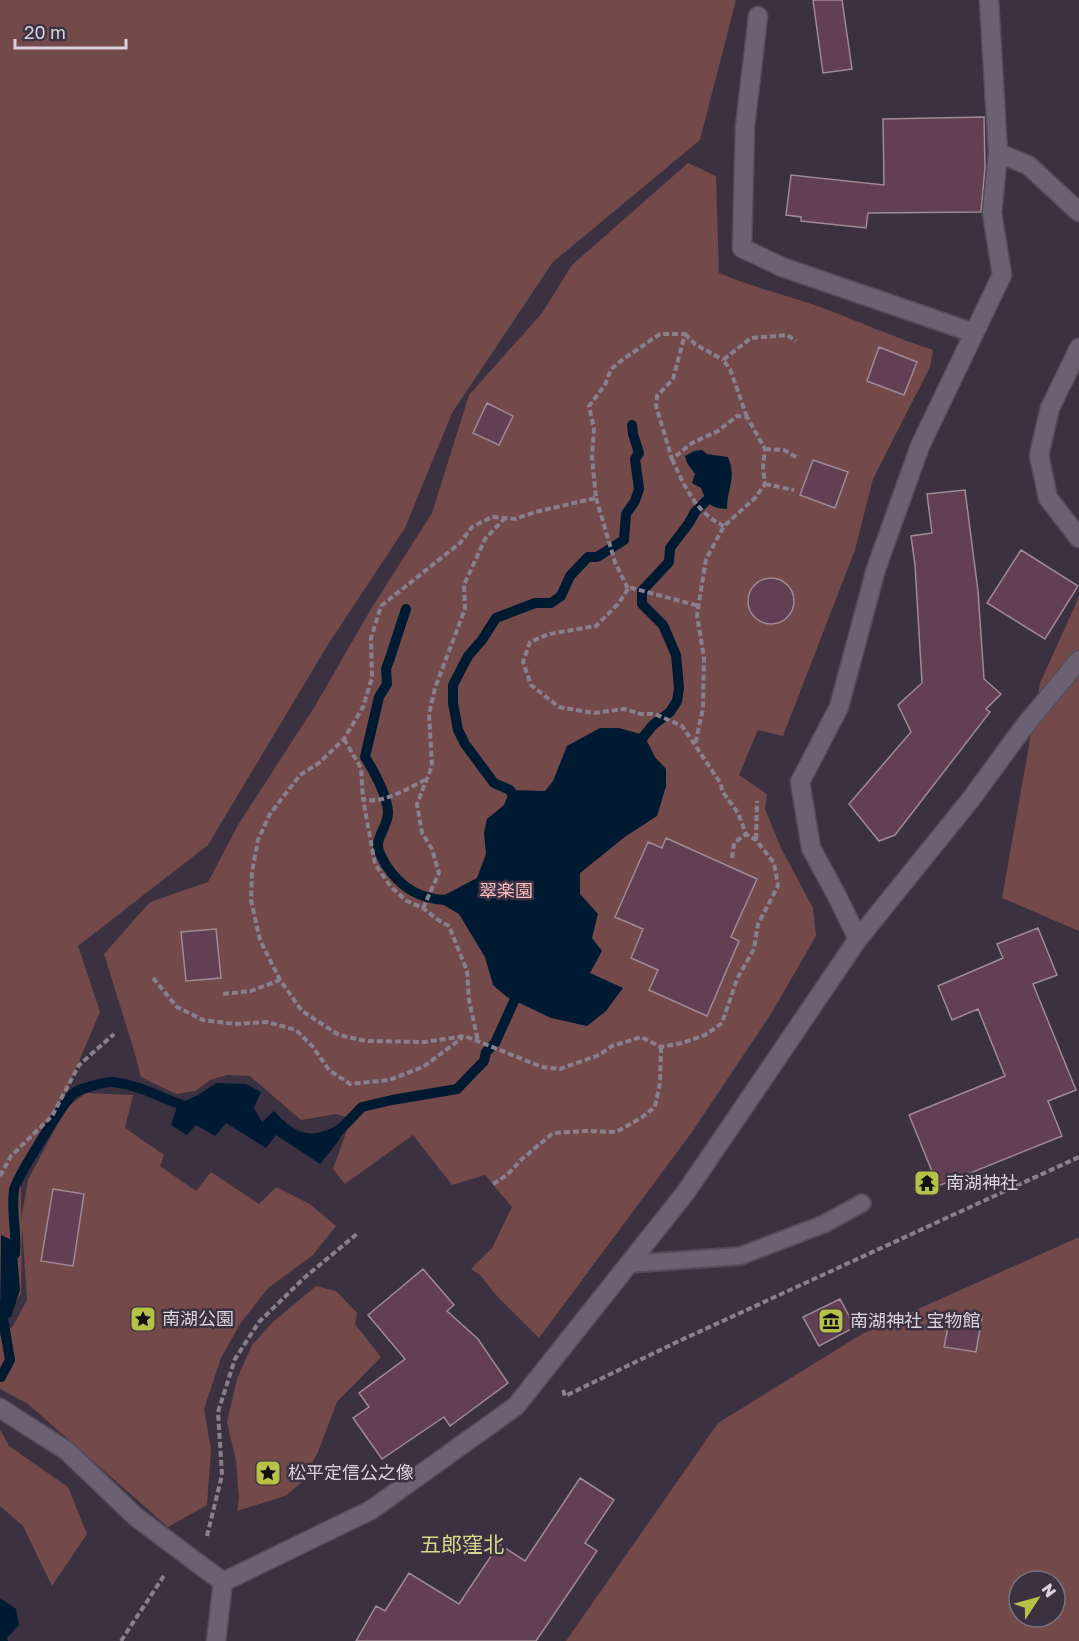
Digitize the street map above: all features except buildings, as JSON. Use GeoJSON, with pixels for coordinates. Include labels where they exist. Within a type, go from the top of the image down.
{"type":"FeatureCollection","features":[{"type":"Feature","properties":{"kind":"street"},"geometry":{"type":"LineString","coordinates":[[858,939],[811,848],[800,782],[838,707],[876,569],[920,446],[1002,275],[992,213],[998,153],[989,0]]}},
{"type":"Feature","properties":{"kind":"street"},"geometry":{"type":"LineString","coordinates":[[758,16],[745,128],[742,248],[782,267],[975,333]]}},
{"type":"Feature","properties":{"kind":"street"},"geometry":{"type":"LineString","coordinates":[[998,153],[1028,165],[1079,212]]}},
{"type":"Feature","properties":{"kind":"street"},"geometry":{"type":"LineString","coordinates":[[1079,348],[1050,408],[1039,454],[1048,498],[1079,538]]}},
{"type":"Feature","properties":{"kind":"street"},"geometry":{"type":"LineString","coordinates":[[223,1582],[371,1510],[516,1406],[686,1192],[858,939],[1079,660]]}},
{"type":"Feature","properties":{"kind":"street"},"geometry":{"type":"LineString","coordinates":[[0,1408],[67,1452],[136,1517],[223,1582]]}},
{"type":"Feature","properties":{"kind":"street"},"geometry":{"type":"LineString","coordinates":[[216,1641],[223,1582]]}},
{"type":"Feature","properties":{"kind":"lane"},"geometry":{"type":"LineString","coordinates":[[628,1264],[740,1256],[824,1224],[862,1203]]}},
{"type":"Feature","properties":{"kind":"path"},"geometry":{"type":"LineString","coordinates":[[695,745],[703,708],[704,658],[698,615],[706,560],[724,526],[755,498],[765,484],[765,449],[747,417],[730,369],[723,360],[695,344],[685,334],[660,334],[610,369],[605,385],[589,406],[594,429],[592,457],[596,498],[615,562],[630,588],[699,606]]}},
{"type":"Feature","properties":{"kind":"path"},"geometry":{"type":"LineString","coordinates":[[685,334],[672,379],[657,396],[656,406],[672,459],[694,503],[710,519],[724,526]]}},
{"type":"Feature","properties":{"kind":"path"},"geometry":{"type":"LineString","coordinates":[[723,360],[751,338],[787,335],[796,341]]}},
{"type":"Feature","properties":{"kind":"path"},"geometry":{"type":"LineString","coordinates":[[672,459],[692,443],[718,431],[737,416],[747,417]]}},
{"type":"Feature","properties":{"kind":"path"},"geometry":{"type":"LineString","coordinates":[[765,449],[784,450],[798,458]]}},
{"type":"Feature","properties":{"kind":"path"},"geometry":{"type":"LineString","coordinates":[[765,484],[794,490]]}},
{"type":"Feature","properties":{"kind":"path"},"geometry":{"type":"LineString","coordinates":[[596,498],[515,519],[492,517],[472,527],[460,543],[381,606],[371,638],[372,678],[363,707],[344,739],[319,763],[300,775],[270,814],[258,840],[250,900],[260,940],[280,980],[302,1011],[339,1035],[366,1041],[424,1042],[465,1036],[542,1067],[560,1069],[612,1046],[641,1037],[661,1047],[705,1035],[722,1023],[737,979],[754,949],[758,924],[778,886],[774,863],[756,840],[746,834],[738,813],[722,791],[721,784],[682,726],[655,714],[641,714],[624,709],[594,712],[560,708],[531,685],[522,662],[530,642],[549,634],[596,626],[630,588]]}},
{"type":"Feature","properties":{"kind":"path"},"geometry":{"type":"LineString","coordinates":[[423,908],[439,873],[432,849],[422,833],[417,804],[432,766],[429,714],[442,667],[465,609],[464,585],[485,539],[505,518]]}},
{"type":"Feature","properties":{"kind":"path"},"geometry":{"type":"LineString","coordinates":[[344,739],[361,768],[363,799],[375,864],[391,887],[407,902],[423,908],[449,926],[466,971],[469,1000],[478,1041]]}},
{"type":"Feature","properties":{"kind":"path"},"geometry":{"type":"LineString","coordinates":[[363,799],[370,801],[391,795],[426,779]]}},
{"type":"Feature","properties":{"kind":"path"},"geometry":{"type":"LineString","coordinates":[[756,840],[757,801]]}},
{"type":"Feature","properties":{"kind":"path"},"geometry":{"type":"LineString","coordinates":[[732,858],[734,843],[746,834]]}},
{"type":"Feature","properties":{"kind":"path"},"geometry":{"type":"LineString","coordinates":[[153,978],[177,1007],[203,1020],[235,1024],[267,1022],[296,1030],[313,1047],[329,1070],[350,1084],[389,1080],[423,1067],[465,1036]]}},
{"type":"Feature","properties":{"kind":"path"},"geometry":{"type":"LineString","coordinates":[[223,994],[251,991],[280,980]]}},
{"type":"Feature","properties":{"kind":"path"},"geometry":{"type":"LineString","coordinates":[[0,1176],[11,1156],[52,1116],[79,1065],[114,1034]]}},
{"type":"Feature","properties":{"kind":"path"},"geometry":{"type":"LineString","coordinates":[[493,1184],[507,1175],[553,1133],[616,1132],[655,1107],[660,1083],[661,1047]]}},
{"type":"Feature","properties":{"kind":"path"},"geometry":{"type":"LineString","coordinates":[[561,1385],[566,1395],[1079,1157]]}},
{"type":"Feature","properties":{"kind":"path"},"geometry":{"type":"LineString","coordinates":[[200,1566],[222,1475],[218,1412],[235,1359],[259,1322],[304,1278],[358,1233]]}},
{"type":"Feature","properties":{"kind":"path"},"geometry":{"type":"LineString","coordinates":[[121,1641],[180,1550]]}},
{"type":"Feature","properties":{"kind":"green space"},"geometry":{"type":"Polygon","coordinates":[[[0,0],[736,0],[700,140],[553,262],[452,413],[405,528],[329,643],[208,845],[78,946],[100,1012],[66,1092],[21,1183],[21,1220],[28,1180],[66,1108],[86,1093],[133,1095],[125,1128],[164,1155],[160,1166],[196,1191],[211,1172],[259,1204],[276,1187],[310,1204],[336,1226],[313,1255],[268,1288],[240,1324],[221,1358],[204,1409],[211,1449],[207,1505],[168,1527],[28,1404],[0,1389],[0,1337],[13,1326],[27,1300],[22,1226],[21,1294],[0,1325],[0,0]]]}},
{"type":"Feature","properties":{"kind":"green space","name":"翠楽園"},"geometry":{"type":"Polygon","coordinates":[[[688,163],[716,176],[719,273],[820,307],[933,350],[930,367],[873,479],[855,550],[783,736],[758,730],[739,775],[767,794],[765,809],[781,848],[813,908],[816,936],[771,1014],[692,1132],[539,1338],[497,1296],[480,1275],[471,1269],[492,1248],[512,1207],[485,1175],[452,1185],[413,1135],[345,1184],[333,1169],[351,1119],[337,1114],[301,1120],[250,1076],[227,1075],[210,1080],[195,1091],[176,1094],[141,1077],[104,954],[150,902],[208,882],[238,825],[315,706],[371,609],[432,513],[469,395],[542,313],[572,265],[688,163]]]}},
{"type":"Feature","properties":{"kind":"green space"},"geometry":{"type":"Polygon","coordinates":[[[1079,597],[1079,931],[1002,898],[1040,683],[1079,597]]]}},
{"type":"Feature","properties":{"kind":"green space"},"geometry":{"type":"Polygon","coordinates":[[[1079,1238],[1079,1641],[566,1641],[718,1423],[862,1334],[1079,1238]]]}},
{"type":"Feature","properties":{"kind":"green space"},"geometry":{"type":"Polygon","coordinates":[[[316,1286],[336,1291],[357,1313],[355,1324],[381,1357],[337,1402],[318,1452],[301,1483],[285,1496],[237,1511],[239,1499],[236,1461],[227,1422],[237,1379],[252,1345],[274,1321],[316,1286]]]}},
{"type":"Feature","properties":{"kind":"green space"},"geometry":{"type":"Polygon","coordinates":[[[0,1429],[9,1446],[68,1487],[87,1534],[52,1586],[23,1526],[0,1506],[0,1429]]]}},
{"type":"Feature","properties":{"kind":"water"},"geometry":{"type":"Polygon","coordinates":[[[702,450],[707,454],[728,457],[731,464],[732,477],[727,509],[717,508],[710,504],[701,488],[692,483],[695,474],[685,456],[702,450]]]}},
{"type":"Feature","properties":{"kind":"water"},"geometry":{"type":"Polygon","coordinates":[[[600,728],[619,728],[644,735],[655,757],[666,769],[666,786],[657,816],[626,836],[580,873],[580,894],[598,914],[592,938],[602,951],[590,973],[623,988],[606,1011],[587,1026],[551,1018],[507,997],[493,985],[485,957],[459,914],[435,900],[477,878],[486,854],[484,833],[487,819],[504,805],[510,790],[545,791],[553,781],[567,746],[600,728]]]}},
{"type":"Feature","properties":{"kind":"water"},"geometry":{"type":"Polygon","coordinates":[[[216,1083],[246,1084],[261,1092],[254,1108],[262,1122],[274,1111],[296,1130],[304,1132],[320,1132],[339,1124],[340,1139],[320,1164],[276,1135],[266,1148],[226,1123],[215,1136],[196,1125],[187,1135],[171,1125],[178,1104],[216,1083]]]}},
{"type":"Feature","properties":{"kind":"water"},"geometry":{"type":"Polygon","coordinates":[[[1,1235],[16,1242],[20,1290],[11,1317],[0,1320],[1,1235]]]}},
{"type":"Feature","properties":{"kind":"water"},"geometry":{"type":"Polygon","coordinates":[[[0,1598],[16,1609],[19,1625],[7,1638],[8,1641],[0,1641],[0,1598]]]}},
{"type":"Feature","properties":{"kind":"waterway"},"geometry":{"type":"LineString","coordinates":[[516,802],[510,790],[494,783],[465,744],[458,730],[453,703],[453,685],[468,656],[496,618],[535,603],[551,603],[561,596],[570,576],[588,557],[597,557],[624,540],[626,514],[635,501],[639,489],[635,459],[639,453],[632,425]]}},
{"type":"Feature","properties":{"kind":"waterway"},"geometry":{"type":"LineString","coordinates":[[635,747],[653,725],[670,712],[677,701],[679,688],[676,655],[663,625],[642,604],[642,591],[669,562],[670,548],[695,512],[706,501]]}},
{"type":"Feature","properties":{"kind":"waterway"},"geometry":{"type":"LineString","coordinates":[[406,609],[386,669],[387,684],[379,697],[365,757],[386,799],[388,817],[378,844],[383,860],[398,880],[412,891],[428,898],[447,900]]}},
{"type":"Feature","properties":{"kind":"waterway"},"geometry":{"type":"LineString","coordinates":[[331,1139],[362,1107],[457,1089],[484,1061],[486,1052],[495,1043],[520,988]]}},
{"type":"Feature","properties":{"kind":"waterway"},"geometry":{"type":"LineString","coordinates":[[15,1254],[13,1206],[16,1183],[41,1140],[74,1093],[81,1089],[113,1082],[143,1089],[191,1108]]}},
{"type":"Feature","properties":{"kind":"waterway"},"geometry":{"type":"LineString","coordinates":[[1,1306],[10,1360],[1,1377]]}},
{"type":"Feature","properties":{"kind":"place","name":"南湖神社"},"geometry":{"type":"Point","coordinates":[927,1183]}},
{"type":"Feature","properties":{"kind":"place","name":"南湖公園"},"geometry":{"type":"Point","coordinates":[143,1319]}},
{"type":"Feature","properties":{"kind":"place","name":"南湖神社 宝物館"},"geometry":{"type":"Point","coordinates":[831,1321]}},
{"type":"Feature","properties":{"kind":"place","name":"松平定信公之像"},"geometry":{"type":"Point","coordinates":[268,1473]}},
{"type":"Feature","properties":{"kind":"district","name":"五郎窪北"},"geometry":{"type":"Point","coordinates":[462,1545]}}]}
